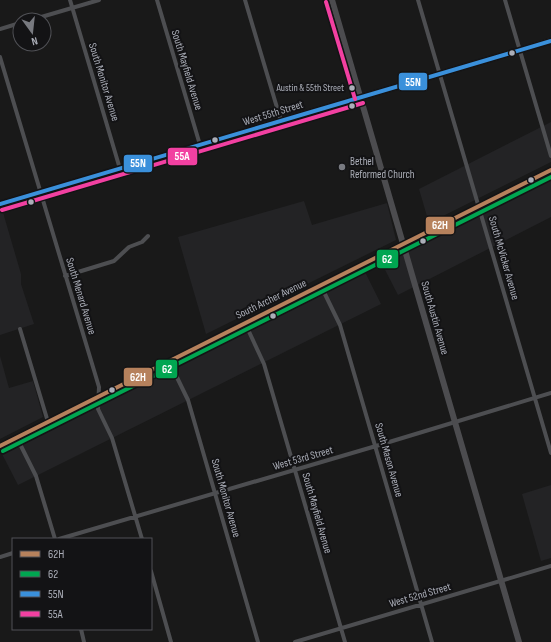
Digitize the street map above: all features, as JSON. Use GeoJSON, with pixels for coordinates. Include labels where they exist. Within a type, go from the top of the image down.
{"type":"FeatureCollection","features":[{"type":"Feature","properties":{"kind":"main road","name":"South Austin Avenue"},"geometry":{"type":"LineString","coordinates":[[332,0],[519,642]]}},
{"type":"Feature","properties":{"kind":"main road","name":"West 55th Street"},"geometry":{"type":"LineString","coordinates":[[0,204],[551,41]]}},
{"type":"Feature","properties":{"kind":"main road","name":"South Archer Avenue"},"geometry":{"type":"LineString","coordinates":[[0,446],[551,170]]}},
{"type":"Feature","properties":{"kind":"street","name":"South Monitor Avenue"},"geometry":{"type":"LineString","coordinates":[[70,0],[120,168]]}},
{"type":"Feature","properties":{"kind":"street"},"geometry":{"type":"LineString","coordinates":[[52,14],[99,0]]}},
{"type":"Feature","properties":{"kind":"street","name":"South Mayfield Avenue"},"geometry":{"type":"LineString","coordinates":[[157,0],[200,145]]}},
{"type":"Feature","properties":{"kind":"street"},"geometry":{"type":"LineString","coordinates":[[245,0],[281,121]]}},
{"type":"Feature","properties":{"kind":"street","name":"South McVicker Avenue"},"geometry":{"type":"LineString","coordinates":[[418,0],[551,453]]}},
{"type":"Feature","properties":{"kind":"street"},"geometry":{"type":"LineString","coordinates":[[505,0],[551,156]]}},
{"type":"Feature","properties":{"kind":"street"},"geometry":{"type":"LineString","coordinates":[[0,29],[12,25]]}},
{"type":"Feature","properties":{"kind":"street","name":"South Menard Avenue"},"geometry":{"type":"LineString","coordinates":[[0,57],[99,387],[98,409],[112,438],[142,538]]}},
{"type":"Feature","properties":{"kind":"street"},"geometry":{"type":"LineString","coordinates":[[65,276],[114,261],[129,247],[142,242],[148,236]]}},
{"type":"Feature","properties":{"kind":"street","name":"South Mason Avenue"},"geometry":{"type":"LineString","coordinates":[[320,286],[340,325],[432,642]]}},
{"type":"Feature","properties":{"kind":"street","name":"South Mayfield Avenue"},"geometry":{"type":"LineString","coordinates":[[245,323],[264,364],[345,642]]}},
{"type":"Feature","properties":{"kind":"street"},"geometry":{"type":"LineString","coordinates":[[20,329],[48,422]]}},
{"type":"Feature","properties":{"kind":"street","name":"South Monitor Avenue"},"geometry":{"type":"LineString","coordinates":[[169,361],[188,400],[258,642]]}},
{"type":"Feature","properties":{"kind":"street","name":"West 53rd Street"},"geometry":{"type":"LineString","coordinates":[[62,538],[551,393]]}},
{"type":"Feature","properties":{"kind":"street"},"geometry":{"type":"LineString","coordinates":[[17,438],[36,476],[55,538]]}},
{"type":"Feature","properties":{"kind":"street"},"geometry":{"type":"LineString","coordinates":[[0,557],[12,553]]}},
{"type":"Feature","properties":{"kind":"street","name":"West 52nd Street"},"geometry":{"type":"LineString","coordinates":[[295,642],[551,566]]}},
{"type":"Feature","properties":{"kind":"street"},"geometry":{"type":"LineString","coordinates":[[152,575],[171,642]]}},
{"type":"Feature","properties":{"kind":"street"},"geometry":{"type":"LineString","coordinates":[[81,630],[84,642]]}},
{"type":"Feature","properties":{"kind":"shaded area"},"geometry":{"type":"Polygon","coordinates":[[[551,122],[551,162],[429,223],[419,189],[551,122]]]}},
{"type":"Feature","properties":{"kind":"shaded area"},"geometry":{"type":"Polygon","coordinates":[[[551,179],[551,217],[398,295],[382,264],[551,179]]]}},
{"type":"Feature","properties":{"kind":"shaded area"},"geometry":{"type":"Polygon","coordinates":[[[304,201],[312,225],[387,203],[396,240],[206,334],[178,237],[304,201]]]}},
{"type":"Feature","properties":{"kind":"shaded area"},"geometry":{"type":"Polygon","coordinates":[[[2,209],[21,274],[21,284],[34,324],[0,335],[0,210],[2,209]]]}},
{"type":"Feature","properties":{"kind":"shaded area"},"geometry":{"type":"Polygon","coordinates":[[[365,272],[381,304],[18,485],[2,454],[365,272]]]}},
{"type":"Feature","properties":{"kind":"shaded area"},"geometry":{"type":"Polygon","coordinates":[[[0,356],[9,388],[33,381],[43,417],[0,439],[0,356]]]}},
{"type":"Feature","properties":{"kind":"shaded area"},"geometry":{"type":"Polygon","coordinates":[[[551,485],[551,558],[541,561],[522,494],[551,485]]]}},
{"type":"Feature","properties":{"kind":"transit line","name":"55A"},"geometry":{"type":"LineString","coordinates":[[326,2],[355,99]]}},
{"type":"Feature","properties":{"kind":"transit line","name":"55N"},"geometry":{"type":"LineString","coordinates":[[0,204],[551,41]]}},
{"type":"Feature","properties":{"kind":"transit line","name":"55A"},"geometry":{"type":"LineString","coordinates":[[2,210],[363,103]]}},
{"type":"Feature","properties":{"kind":"transit line","name":"62H"},"geometry":{"type":"LineString","coordinates":[[0,446],[551,170]]}},
{"type":"Feature","properties":{"kind":"transit line","name":"62"},"geometry":{"type":"LineString","coordinates":[[3,451],[551,177]]}},
{"type":"Feature","properties":{"kind":"place","name":"Austin & 55th Street"},"geometry":{"type":"Point","coordinates":[352,88]}},
{"type":"Feature","properties":{"kind":"place","name":"Bethel Reformed Church"},"geometry":{"type":"Point","coordinates":[342,167]}}]}
